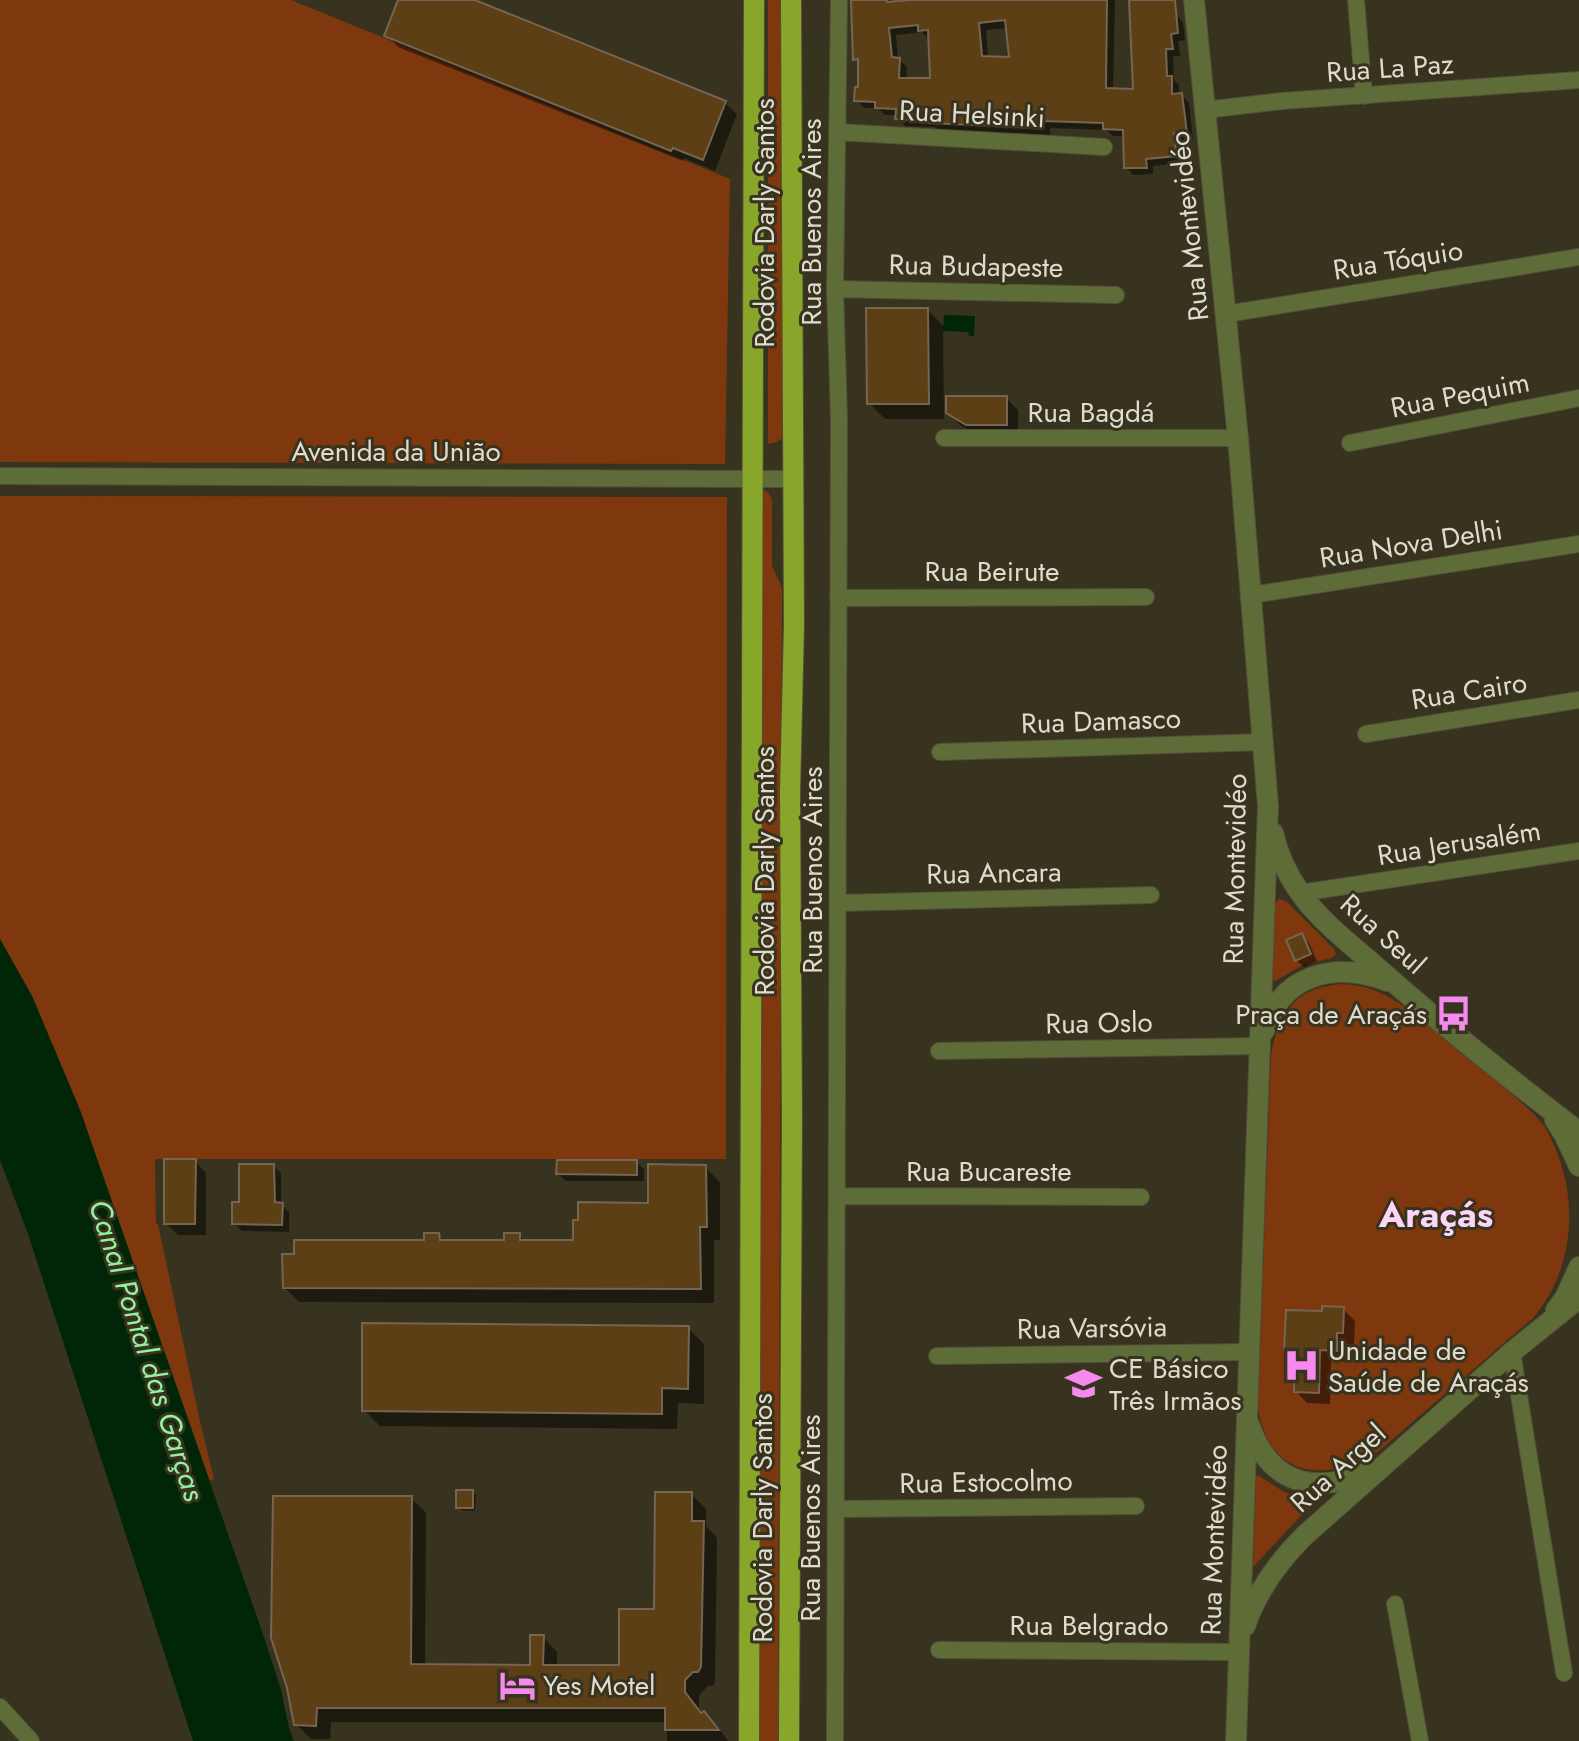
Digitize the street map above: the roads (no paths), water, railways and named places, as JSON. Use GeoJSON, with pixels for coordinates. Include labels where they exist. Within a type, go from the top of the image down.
{"type":"FeatureCollection","features":[{"type":"Feature","properties":{"kind":"main road","name":"Rodovia Darly Santos"},"geometry":{"type":"LineString","coordinates":[[749,1741],[754,0]]}},
{"type":"Feature","properties":{"kind":"main road","name":"Rodovia Darly Santos"},"geometry":{"type":"LineString","coordinates":[[789,1741],[790,792],[794,625],[791,0]]}},
{"type":"Feature","properties":{"kind":"street","name":"Rua Buenos Aires"},"geometry":{"type":"LineString","coordinates":[[835,1741],[839,419],[835,289],[839,0]]}},
{"type":"Feature","properties":{"kind":"street","name":"Rua Montevidéo"},"geometry":{"type":"LineString","coordinates":[[1194,0],[1238,438],[1268,806],[1236,1741]]}},
{"type":"Feature","properties":{"kind":"street"},"geometry":{"type":"LineString","coordinates":[[1356,0],[1364,96]]}},
{"type":"Feature","properties":{"kind":"street","name":"Rua La Paz"},"geometry":{"type":"LineString","coordinates":[[1205,110],[1282,101],[1579,80]]}},
{"type":"Feature","properties":{"kind":"street","name":"Rua Helsinki"},"geometry":{"type":"LineString","coordinates":[[837,132],[1104,147]]}},
{"type":"Feature","properties":{"kind":"street","name":"Rua Tóquio"},"geometry":{"type":"LineString","coordinates":[[1226,314],[1579,257]]}},
{"type":"Feature","properties":{"kind":"street","name":"Rua Budapeste"},"geometry":{"type":"LineString","coordinates":[[835,289],[1116,295]]}},
{"type":"Feature","properties":{"kind":"street","name":"Rua Pequim"},"geometry":{"type":"LineString","coordinates":[[1350,443],[1579,398]]}},
{"type":"Feature","properties":{"kind":"street","name":"Rua Bagdá"},"geometry":{"type":"LineString","coordinates":[[944,438],[1238,438]]}},
{"type":"Feature","properties":{"kind":"street","name":"Avenida da União"},"geometry":{"type":"LineString","coordinates":[[0,476],[793,479]]}},
{"type":"Feature","properties":{"kind":"street","name":"Rua Nova Delhi"},"geometry":{"type":"LineString","coordinates":[[1251,595],[1579,544]]}},
{"type":"Feature","properties":{"kind":"street","name":"Rua Beirute"},"geometry":{"type":"LineString","coordinates":[[838,598],[1146,597]]}},
{"type":"Feature","properties":{"kind":"street","name":"Rua Cairo"},"geometry":{"type":"LineString","coordinates":[[1366,734],[1579,700]]}},
{"type":"Feature","properties":{"kind":"street","name":"Rua Damasco"},"geometry":{"type":"LineString","coordinates":[[940,752],[1263,742]]}},
{"type":"Feature","properties":{"kind":"street","name":"Rua Seul"},"geometry":{"type":"LineString","coordinates":[[1268,806],[1278,850],[1289,876],[1321,917],[1404,991],[1579,1132]]}},
{"type":"Feature","properties":{"kind":"street","name":"Rua Jerusalém"},"geometry":{"type":"LineString","coordinates":[[1300,893],[1579,851]]}},
{"type":"Feature","properties":{"kind":"street","name":"Rua Ancara"},"geometry":{"type":"LineString","coordinates":[[838,903],[1151,895]]}},
{"type":"Feature","properties":{"kind":"street"},"geometry":{"type":"LineString","coordinates":[[1259,1046],[1266,1025],[1280,1001],[1300,982],[1314,976],[1357,972],[1374,976],[1404,991]]}},
{"type":"Feature","properties":{"kind":"street","name":"Rua Oslo"},"geometry":{"type":"LineString","coordinates":[[939,1051],[1259,1046]]}},
{"type":"Feature","properties":{"kind":"street"},"geometry":{"type":"LineString","coordinates":[[1526,1092],[1554,1119],[1579,1166]]}},
{"type":"Feature","properties":{"kind":"street","name":"Rua Bucareste"},"geometry":{"type":"LineString","coordinates":[[837,1196],[1141,1197]]}},
{"type":"Feature","properties":{"kind":"street"},"geometry":{"type":"LineString","coordinates":[[1528,1338],[1565,1298],[1579,1267]]}},
{"type":"Feature","properties":{"kind":"street","name":"Rua Argel"},"geometry":{"type":"LineString","coordinates":[[1239,1648],[1256,1600],[1281,1561],[1304,1536],[1528,1338],[1579,1298]]}},
{"type":"Feature","properties":{"kind":"street","name":"Rua Varsóvia"},"geometry":{"type":"LineString","coordinates":[[937,1356],[1248,1352]]}},
{"type":"Feature","properties":{"kind":"street"},"geometry":{"type":"LineString","coordinates":[[1512,1352],[1564,1673]]}},
{"type":"Feature","properties":{"kind":"street"},"geometry":{"type":"LineString","coordinates":[[1246,1408],[1248,1423],[1260,1450],[1293,1480],[1343,1480],[1374,1469],[1400,1450]]}},
{"type":"Feature","properties":{"kind":"street","name":"Rua Estocolmo"},"geometry":{"type":"LineString","coordinates":[[836,1509],[1136,1506]]}},
{"type":"Feature","properties":{"kind":"street"},"geometry":{"type":"LineString","coordinates":[[1395,1604],[1420,1741]]}},
{"type":"Feature","properties":{"kind":"street","name":"Rua Belgrado"},"geometry":{"type":"LineString","coordinates":[[939,1650],[1239,1648]]}},
{"type":"Feature","properties":{"kind":"street"},"geometry":{"type":"LineString","coordinates":[[0,1707],[31,1741]]}},
{"type":"Feature","properties":{"kind":"water"},"geometry":{"type":"Polygon","coordinates":[[[944,315],[975,316],[974,336],[969,336],[968,332],[943,331],[944,315]]]}},
{"type":"Feature","properties":{"kind":"water","name":"Canal Pontal das Garças"},"geometry":{"type":"Polygon","coordinates":[[[0,939],[32,996],[80,1110],[265,1640],[294,1741],[193,1741],[28,1234],[0,1160],[0,939]]]}},
{"type":"Feature","properties":{"kind":"place","name":"Praça de Araçás"},"geometry":{"type":"Point","coordinates":[1453,1014]}},
{"type":"Feature","properties":{"kind":"place","name":"Unidade de Saúde de Araçás"},"geometry":{"type":"Point","coordinates":[1302,1366]}},
{"type":"Feature","properties":{"kind":"place","name":"CE Básico Três Irmãos"},"geometry":{"type":"Point","coordinates":[1083,1384]}},
{"type":"Feature","properties":{"kind":"place","name":"Yes Motel"},"geometry":{"type":"Point","coordinates":[517,1685]}},
{"type":"Feature","properties":{"kind":"district","name":"Araçás"},"geometry":{"type":"Point","coordinates":[1436,1214]}}]}
